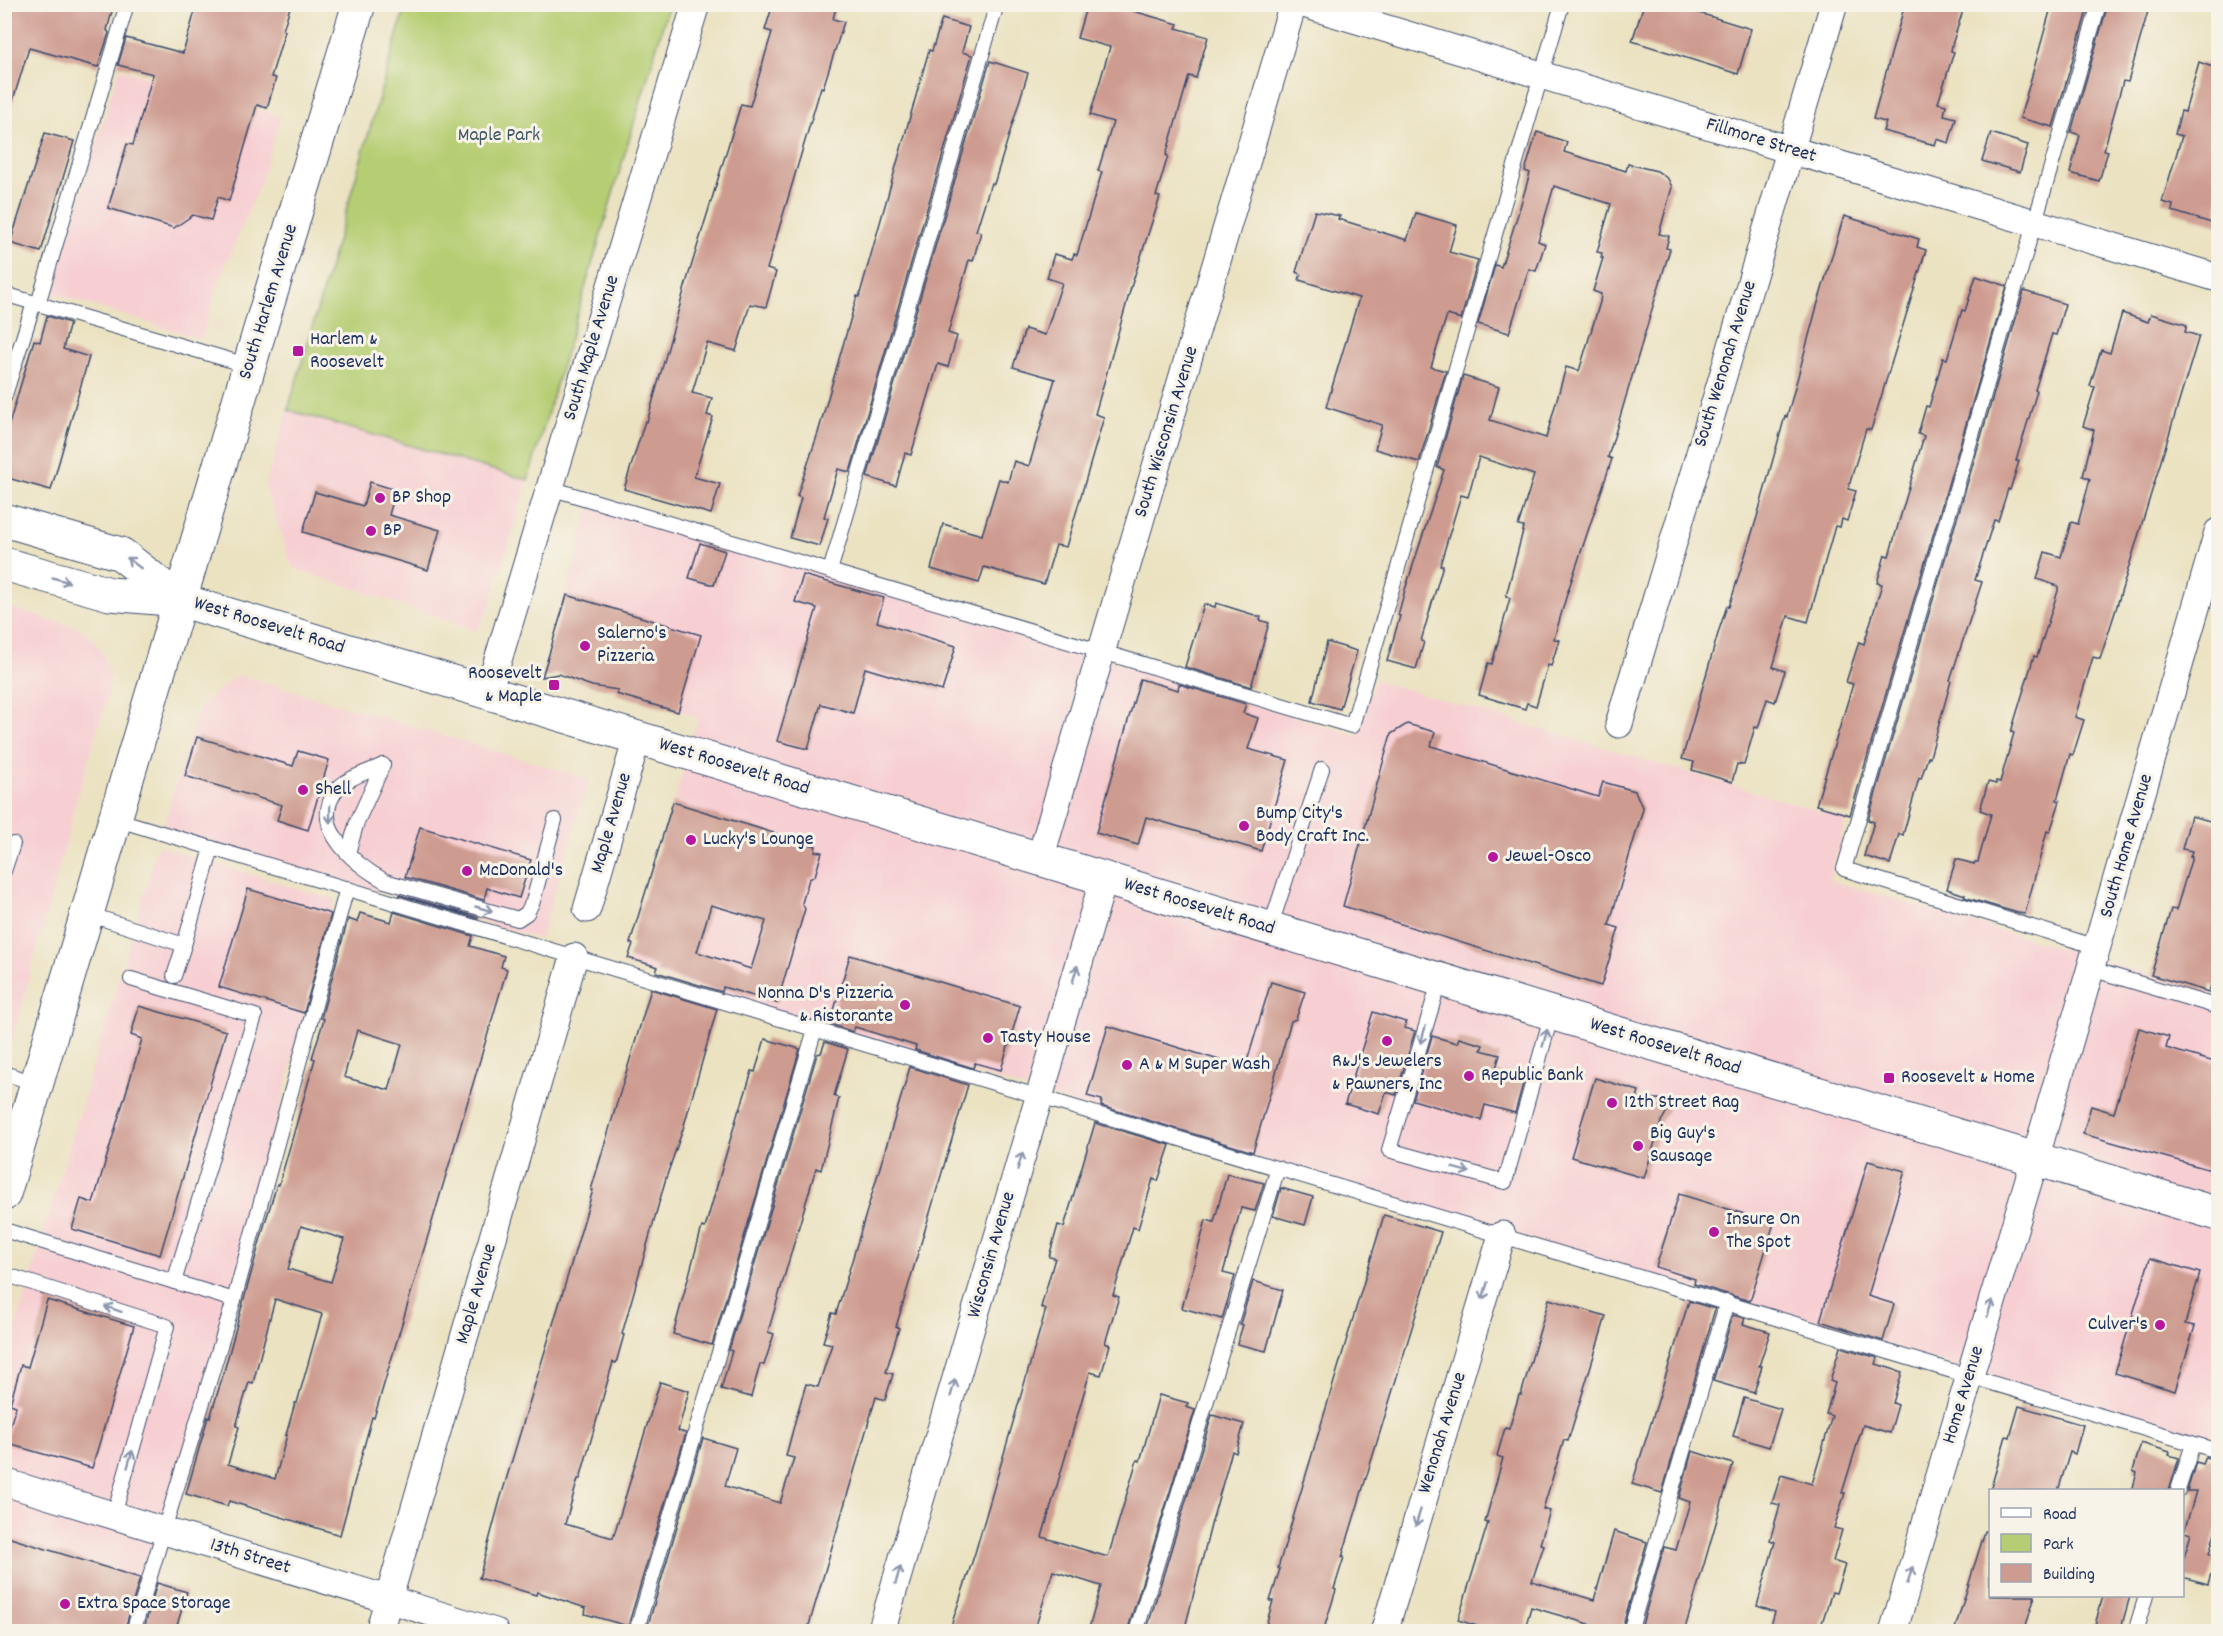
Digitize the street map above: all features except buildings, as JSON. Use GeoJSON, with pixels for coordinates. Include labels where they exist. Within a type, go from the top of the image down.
{"type":"FeatureCollection","features":[{"type":"Feature","properties":{"kind":"main road","name":"South Harlem Avenue"},"geometry":{"type":"LineString","coordinates":[[4,1194],[359,4]]}},
{"type":"Feature","properties":{"kind":"main road"},"geometry":{"type":"LineString","coordinates":[[4,520],[121,554],[180,600]]}},
{"type":"Feature","properties":{"kind":"main road"},"geometry":{"type":"LineString","coordinates":[[4,564],[110,594],[180,600]]}},
{"type":"Feature","properties":{"kind":"main road","name":"West Roosevelt Road"},"geometry":{"type":"LineString","coordinates":[[180,600],[2218,1214]]}},
{"type":"Feature","properties":{"kind":"street","name":"South Maple Avenue"},"geometry":{"type":"LineString","coordinates":[[488,693],[696,4]]}},
{"type":"Feature","properties":{"kind":"street","name":"South Wisconsin Avenue"},"geometry":{"type":"LineString","coordinates":[[1040,859],[1293,4]]}},
{"type":"Feature","properties":{"kind":"street","name":"Fillmore Street"},"geometry":{"type":"LineString","coordinates":[[1304,4],[2218,278]]}},
{"type":"Feature","properties":{"kind":"street","name":"South Wenonah Avenue"},"geometry":{"type":"LineString","coordinates":[[1619,724],[1834,4]]}},
{"type":"Feature","properties":{"kind":"street","name":"South Home Avenue"},"geometry":{"type":"LineString","coordinates":[[2035,1159],[2218,532]]}},
{"type":"Feature","properties":{"kind":"street","name":"Maple Avenue"},"geometry":{"type":"LineString","coordinates":[[587,909],[637,738]]}},
{"type":"Feature","properties":{"kind":"street","name":"Wisconsin Avenue"},"geometry":{"type":"LineString","coordinates":[[881,1632],[1104,878]]}},
{"type":"Feature","properties":{"kind":"street","name":"Maple Avenue"},"geometry":{"type":"LineString","coordinates":[[379,1632],[574,957]]}},
{"type":"Feature","properties":{"kind":"street","name":"Home Avenue"},"geometry":{"type":"LineString","coordinates":[[1893,1632],[2035,1159]]}},
{"type":"Feature","properties":{"kind":"street","name":"Wenonah Avenue"},"geometry":{"type":"LineString","coordinates":[[1384,1632],[1502,1235]]}},
{"type":"Feature","properties":{"kind":"street","name":"13th Street"},"geometry":{"type":"LineString","coordinates":[[4,1482],[495,1632]]}},
{"type":"Feature","properties":{"kind":"lane"},"geometry":{"type":"LineString","coordinates":[[4,398],[36,303],[127,4]]}},
{"type":"Feature","properties":{"kind":"lane"},"geometry":{"type":"LineString","coordinates":[[830,571],[997,4]]}},
{"type":"Feature","properties":{"kind":"lane"},"geometry":{"type":"LineString","coordinates":[[550,488],[1352,726],[1562,4]]}},
{"type":"Feature","properties":{"kind":"lane"},"geometry":{"type":"LineString","coordinates":[[2099,4],[1844,869],[2094,958],[2218,1007]]}},
{"type":"Feature","properties":{"kind":"lane"},"geometry":{"type":"LineString","coordinates":[[4,294],[250,366]]}},
{"type":"Feature","properties":{"kind":"lane"},"geometry":{"type":"LineString","coordinates":[[348,853],[357,822],[383,765],[336,790],[330,803],[329,822],[333,838],[348,853],[367,871],[385,881],[518,919],[527,913],[533,901],[555,820]]}},
{"type":"Feature","properties":{"kind":"lane"},"geometry":{"type":"LineString","coordinates":[[1270,928],[1322,769]]}},
{"type":"Feature","properties":{"kind":"lane"},"geometry":{"type":"LineString","coordinates":[[115,819],[2218,1451]]}},
{"type":"Feature","properties":{"kind":"lane"},"geometry":{"type":"LineString","coordinates":[[4,871],[13,844]]}},
{"type":"Feature","properties":{"kind":"lane"},"geometry":{"type":"LineString","coordinates":[[174,976],[212,848]]}},
{"type":"Feature","properties":{"kind":"lane"},"geometry":{"type":"LineString","coordinates":[[133,1632],[234,1300],[347,888]]}},
{"type":"Feature","properties":{"kind":"lane"},"geometry":{"type":"LineString","coordinates":[[88,914],[184,945]]}},
{"type":"Feature","properties":{"kind":"lane"},"geometry":{"type":"LineString","coordinates":[[131,979],[255,1016],[174,1282]]}},
{"type":"Feature","properties":{"kind":"lane"},"geometry":{"type":"LineString","coordinates":[[1440,979],[1389,1150],[1505,1182],[1552,1013]]}},
{"type":"Feature","properties":{"kind":"lane"},"geometry":{"type":"LineString","coordinates":[[636,1632],[815,1029]]}},
{"type":"Feature","properties":{"kind":"lane"},"geometry":{"type":"LineString","coordinates":[[4,1073],[37,1084]]}},
{"type":"Feature","properties":{"kind":"lane"},"geometry":{"type":"LineString","coordinates":[[1136,1632],[1278,1168]]}},
{"type":"Feature","properties":{"kind":"lane"},"geometry":{"type":"LineString","coordinates":[[4,1230],[234,1300]]}},
{"type":"Feature","properties":{"kind":"lane"},"geometry":{"type":"LineString","coordinates":[[4,1274],[167,1326],[114,1515]]}},
{"type":"Feature","properties":{"kind":"lane"},"geometry":{"type":"LineString","coordinates":[[1630,1632],[1727,1302]]}},
{"type":"Feature","properties":{"kind":"lane"},"geometry":{"type":"LineString","coordinates":[[2179,1489],[2193,1444]]}},
{"type":"Feature","properties":{"kind":"lane"},"geometry":{"type":"LineString","coordinates":[[2135,1632],[2146,1597]]}},
{"type":"Feature","properties":{"kind":"shaded area"},"geometry":{"type":"Polygon","coordinates":[[[119,69],[281,116],[260,184],[220,278],[201,339],[52,293],[119,69]]]}},
{"type":"Feature","properties":{"kind":"shaded area"},"geometry":{"type":"Polygon","coordinates":[[[288,410],[528,480],[489,608],[477,631],[292,567],[265,486],[288,410]]]}},
{"type":"Feature","properties":{"kind":"shaded area"},"geometry":{"type":"Polygon","coordinates":[[[591,504],[1358,736],[1375,680],[1846,819],[1829,880],[2218,995],[2218,1445],[1000,1081],[628,966],[698,717],[544,668],[591,504]]]}},
{"type":"Feature","properties":{"kind":"shaded area"},"geometry":{"type":"Polygon","coordinates":[[[5,606],[79,628],[93,639],[103,655],[110,676],[110,687],[73,812],[5,1066],[5,606]]]}},
{"type":"Feature","properties":{"kind":"shaded area"},"geometry":{"type":"Polygon","coordinates":[[[240,675],[589,779],[540,939],[163,828],[198,710],[219,688],[240,675]]]}},
{"type":"Feature","properties":{"kind":"shaded area"},"geometry":{"type":"Polygon","coordinates":[[[158,846],[335,900],[166,1538],[139,1631],[5,1631],[4,1367],[158,846]]]}},
{"type":"Feature","properties":{"kind":"green space","name":"Maple Park"},"geometry":{"type":"Polygon","coordinates":[[[406,5],[669,5],[528,480],[288,410],[406,5]]]}},
{"type":"Feature","properties":{"kind":"place","name":"Harlem & Roosevelt"},"geometry":{"type":"Point","coordinates":[298,351]}},
{"type":"Feature","properties":{"kind":"place","name":"BP Shop"},"geometry":{"type":"Point","coordinates":[380,498]}},
{"type":"Feature","properties":{"kind":"place","name":"BP"},"geometry":{"type":"Point","coordinates":[371,531]}},
{"type":"Feature","properties":{"kind":"place","name":"Salerno's Pizzeria"},"geometry":{"type":"Point","coordinates":[585,646]}},
{"type":"Feature","properties":{"kind":"place","name":"Roosevelt & Maple"},"geometry":{"type":"Point","coordinates":[554,685]}},
{"type":"Feature","properties":{"kind":"place","name":"Shell"},"geometry":{"type":"Point","coordinates":[303,790]}},
{"type":"Feature","properties":{"kind":"place","name":"Bump City's Body Craft Inc."},"geometry":{"type":"Point","coordinates":[1244,826]}},
{"type":"Feature","properties":{"kind":"place","name":"Lucky's Lounge"},"geometry":{"type":"Point","coordinates":[691,840]}},
{"type":"Feature","properties":{"kind":"place","name":"Jewel-Osco"},"geometry":{"type":"Point","coordinates":[1493,857]}},
{"type":"Feature","properties":{"kind":"place","name":"McDonald's"},"geometry":{"type":"Point","coordinates":[467,871]}},
{"type":"Feature","properties":{"kind":"place","name":"Nonna D's Pizzeria & Ristorante"},"geometry":{"type":"Point","coordinates":[905,1005]}},
{"type":"Feature","properties":{"kind":"place","name":"Tasty House"},"geometry":{"type":"Point","coordinates":[988,1038]}},
{"type":"Feature","properties":{"kind":"place","name":"R&J's Jewelers & Pawners, Inc"},"geometry":{"type":"Point","coordinates":[1387,1041]}},
{"type":"Feature","properties":{"kind":"place","name":"A & M Super Wash"},"geometry":{"type":"Point","coordinates":[1127,1065]}},
{"type":"Feature","properties":{"kind":"place","name":"Republic Bank"},"geometry":{"type":"Point","coordinates":[1469,1076]}},
{"type":"Feature","properties":{"kind":"place","name":"Roosevelt & Home"},"geometry":{"type":"Point","coordinates":[1889,1078]}},
{"type":"Feature","properties":{"kind":"place","name":"12th Street Rag"},"geometry":{"type":"Point","coordinates":[1612,1103]}},
{"type":"Feature","properties":{"kind":"place","name":"Big Guy's Sausage"},"geometry":{"type":"Point","coordinates":[1638,1146]}},
{"type":"Feature","properties":{"kind":"place","name":"Insure On The Spot"},"geometry":{"type":"Point","coordinates":[1714,1232]}},
{"type":"Feature","properties":{"kind":"place","name":"Culver's"},"geometry":{"type":"Point","coordinates":[2160,1325]}},
{"type":"Feature","properties":{"kind":"place","name":"Extra Space Storage"},"geometry":{"type":"Point","coordinates":[65,1604]}}]}
